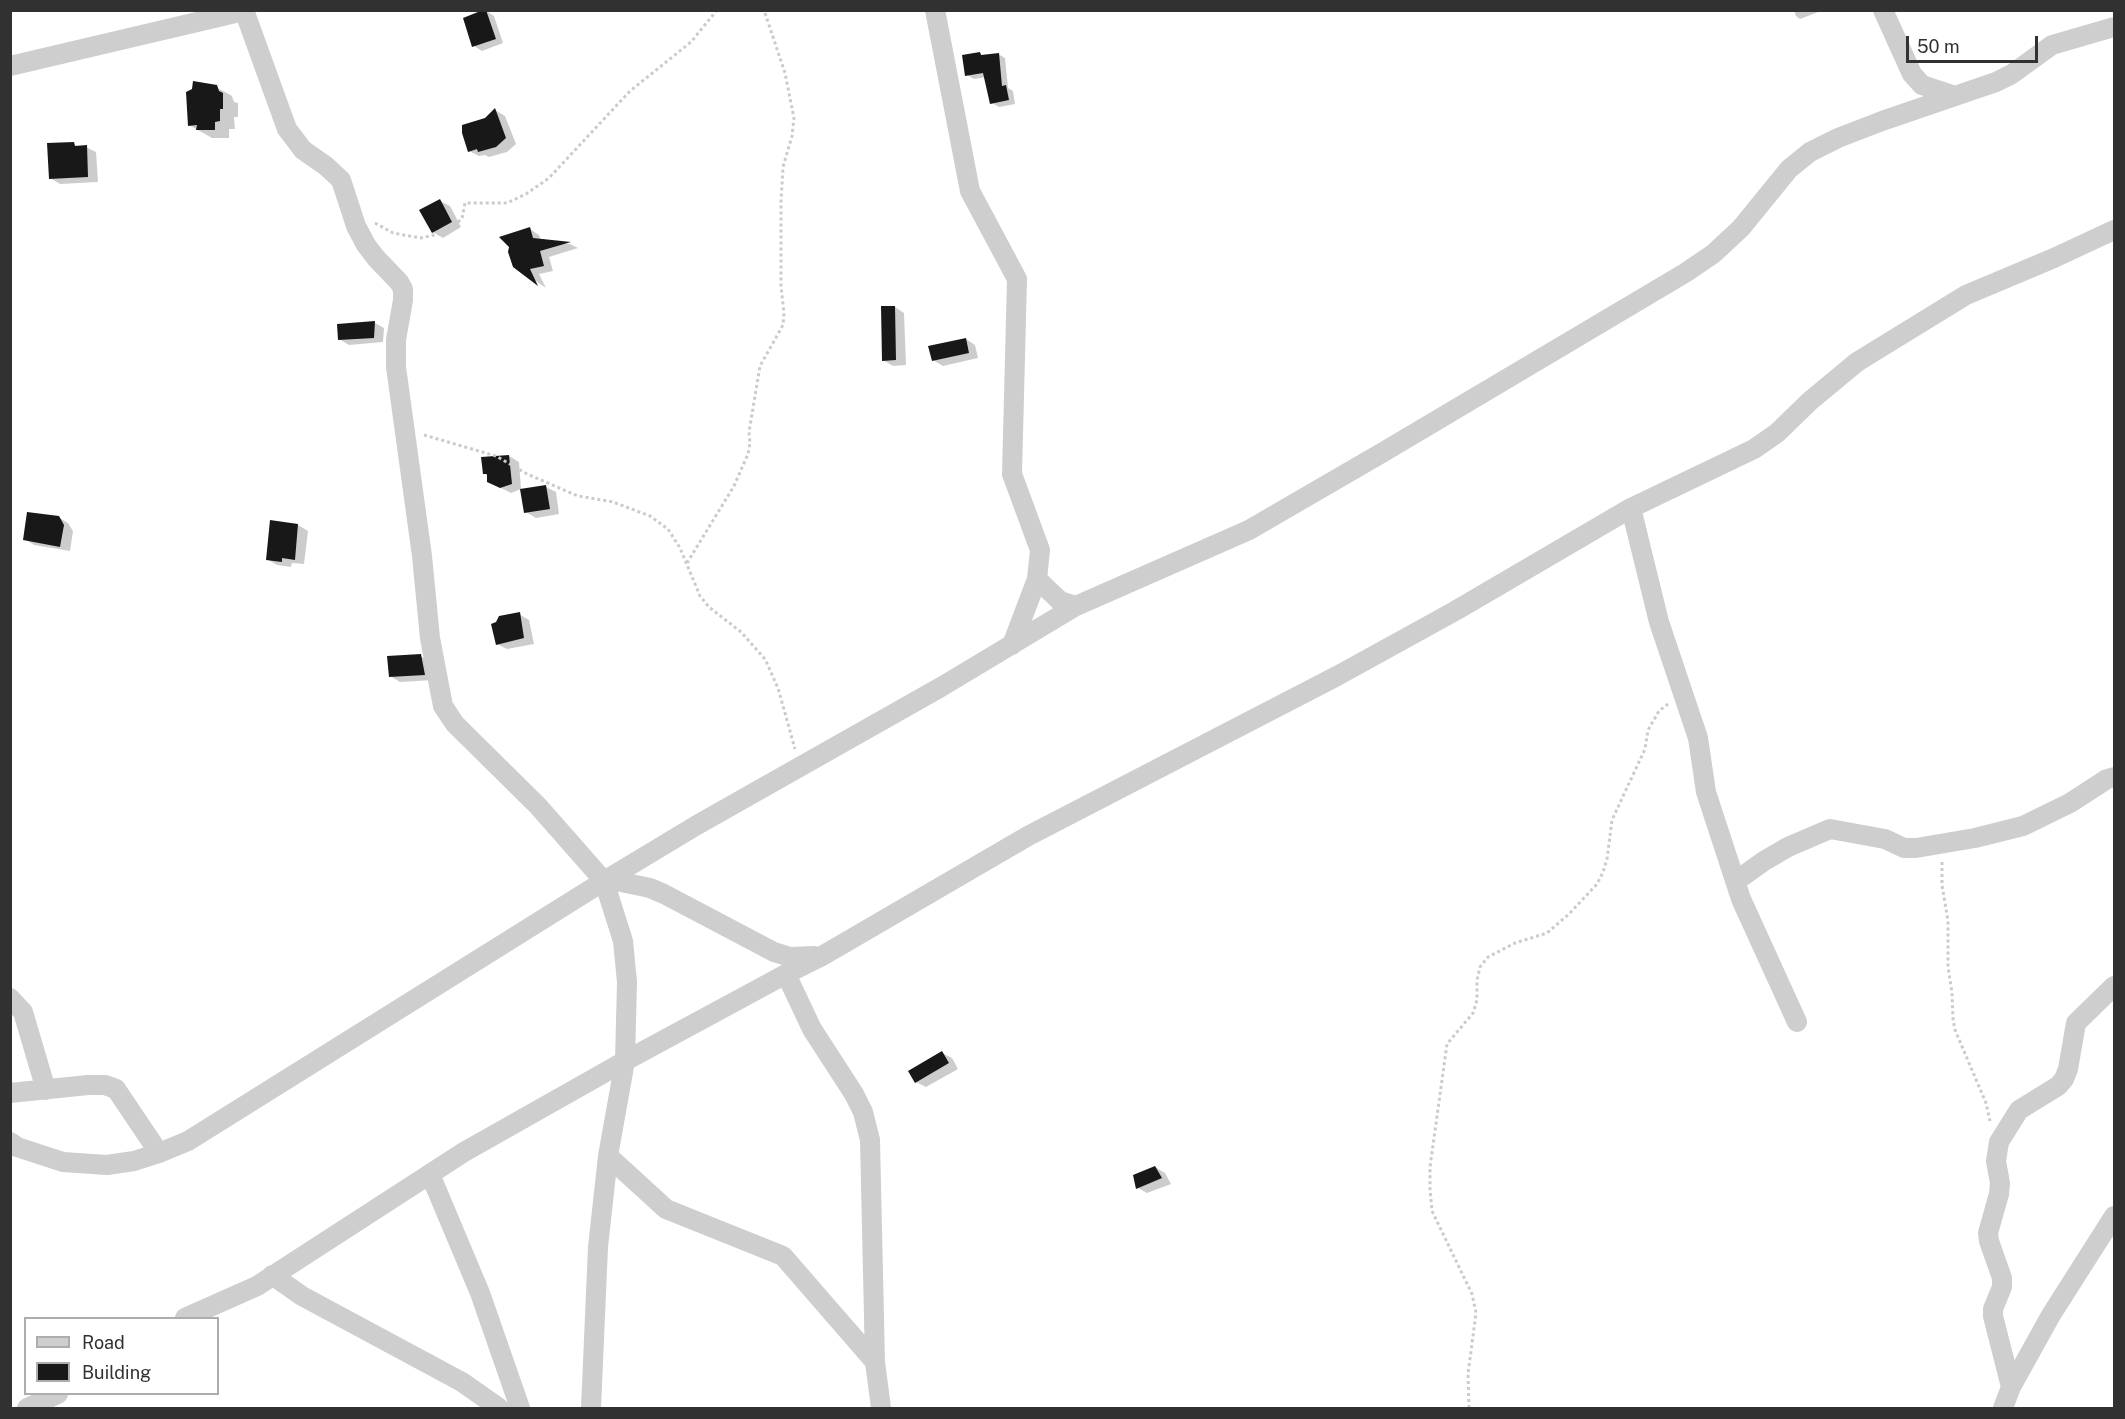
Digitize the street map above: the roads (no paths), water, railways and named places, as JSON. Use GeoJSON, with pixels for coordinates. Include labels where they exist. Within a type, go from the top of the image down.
{"type":"FeatureCollection","features":[{"type":"Feature","properties":{"kind":"street"},"geometry":{"type":"LineString","coordinates":[[935,10],[970,191],[1017,279],[1012,474],[1040,550],[1037,579],[1012,645]]}},
{"type":"Feature","properties":{"kind":"street"},"geometry":{"type":"LineString","coordinates":[[1883,10],[1898,48],[1912,74],[1922,85],[1955,96]]}},
{"type":"Feature","properties":{"kind":"street"},"geometry":{"type":"LineString","coordinates":[[10,66],[244,11],[286,129],[303,150],[341,180],[350,209],[366,245],[403,289],[396,340],[396,367],[430,638],[443,706],[455,724],[538,806],[606,880],[626,959],[625,1061],[608,1156],[598,1247],[591,1408]]}},
{"type":"Feature","properties":{"kind":"street"},"geometry":{"type":"LineString","coordinates":[[10,1142],[17,1147],[63,1162],[107,1165],[134,1161],[188,1141],[606,880],[800,765],[941,687],[1076,606],[1249,530],[1685,273],[1713,254],[1741,228],[1789,169],[1810,153],[1860,130],[1995,82],[2052,45],[2115,27]]}},
{"type":"Feature","properties":{"kind":"street"},"geometry":{"type":"LineString","coordinates":[[187,1317],[248,1290],[464,1152],[625,1061],[822,956],[1028,836],[1337,676],[1631,508],[1755,449],[1777,433],[1810,400],[1857,362],[1966,295],[2115,230]]}},
{"type":"Feature","properties":{"kind":"street"},"geometry":{"type":"LineString","coordinates":[[1631,508],[1659,622],[1698,738],[1706,792],[1741,899],[1797,1022]]}},
{"type":"Feature","properties":{"kind":"street"},"geometry":{"type":"LineString","coordinates":[[1037,579],[1060,601],[1076,606]]}},
{"type":"Feature","properties":{"kind":"street"},"geometry":{"type":"LineString","coordinates":[[1736,881],[1788,847],[1830,829],[1885,839],[1904,848],[1975,838],[2023,826],[2070,803],[2107,779],[2115,777]]}},
{"type":"Feature","properties":{"kind":"street"},"geometry":{"type":"LineString","coordinates":[[606,880],[650,888],[774,952],[790,957],[822,956]]}},
{"type":"Feature","properties":{"kind":"street"},"geometry":{"type":"LineString","coordinates":[[786,974],[812,1029],[854,1094],[867,1125],[870,1140],[875,1362],[881,1408]]}},
{"type":"Feature","properties":{"kind":"street"},"geometry":{"type":"LineString","coordinates":[[2011,1387],[1993,1316],[1993,1309],[2002,1287],[2002,1278],[1988,1233],[1999,1194],[2000,1183],[1996,1161],[1999,1142],[2019,1110],[2058,1086],[2064,1079],[2068,1069],[2076,1023],[2115,986]]}},
{"type":"Feature","properties":{"kind":"street"},"geometry":{"type":"LineString","coordinates":[[10,998],[23,1012],[45,1090]]}},
{"type":"Feature","properties":{"kind":"street"},"geometry":{"type":"LineString","coordinates":[[10,1093],[88,1085],[105,1085],[116,1089],[159,1153]]}},
{"type":"Feature","properties":{"kind":"street"},"geometry":{"type":"LineString","coordinates":[[608,1156],[666,1209],[783,1256],[875,1362]]}},
{"type":"Feature","properties":{"kind":"street"},"geometry":{"type":"LineString","coordinates":[[430,1174],[480,1293],[520,1408]]}},
{"type":"Feature","properties":{"kind":"street"},"geometry":{"type":"LineString","coordinates":[[2003,1408],[2011,1387],[2051,1315],[2115,1216]]}},
{"type":"Feature","properties":{"kind":"street"},"geometry":{"type":"LineString","coordinates":[[272,1275],[302,1296],[462,1382],[499,1408]]}},
{"type":"Feature","properties":{"kind":"street"},"geometry":{"type":"LineString","coordinates":[[27,1408],[56,1395]]}}]}
